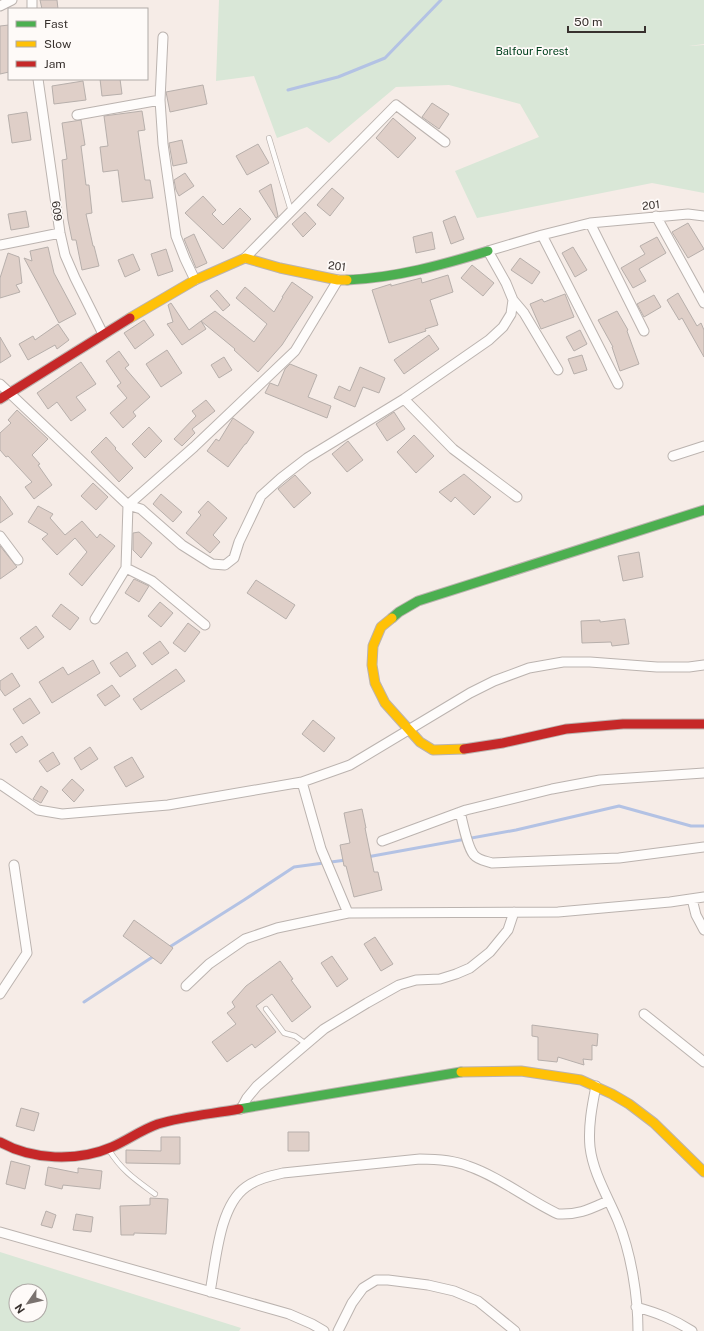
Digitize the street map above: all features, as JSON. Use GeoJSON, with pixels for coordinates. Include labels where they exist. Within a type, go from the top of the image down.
{"type":"FeatureCollection","features":[{"type":"Feature","properties":{"kind":"street"},"geometry":{"type":"LineString","coordinates":[[0,6],[12,0]]}},
{"type":"Feature","properties":{"kind":"street"},"geometry":{"type":"LineString","coordinates":[[163,37],[160,100],[163,144],[176,236],[195,280]]}},
{"type":"Feature","properties":{"kind":"street","name":"609"},"geometry":{"type":"LineString","coordinates":[[38,80],[60,233],[65,255],[103,334]]}},
{"type":"Feature","properties":{"kind":"street"},"geometry":{"type":"LineString","coordinates":[[77,115],[160,100]]}},
{"type":"Feature","properties":{"kind":"street"},"geometry":{"type":"LineString","coordinates":[[0,399],[103,334],[195,280],[245,258],[396,105],[446,142]]}},
{"type":"Feature","properties":{"kind":"street","name":"201"},"geometry":{"type":"LineString","coordinates":[[245,258],[280,268],[338,280],[366,280],[434,267],[542,235],[590,223],[688,214],[704,216]]}},
{"type":"Feature","properties":{"kind":"street"},"geometry":{"type":"LineString","coordinates":[[656,216],[704,303]]}},
{"type":"Feature","properties":{"kind":"street"},"geometry":{"type":"LineString","coordinates":[[590,223],[644,331]]}},
{"type":"Feature","properties":{"kind":"street"},"geometry":{"type":"LineString","coordinates":[[0,245],[60,233]]}},
{"type":"Feature","properties":{"kind":"street"},"geometry":{"type":"LineString","coordinates":[[542,235],[618,384]]}},
{"type":"Feature","properties":{"kind":"street"},"geometry":{"type":"LineString","coordinates":[[488,251],[506,283],[513,300],[524,313],[558,370]]}},
{"type":"Feature","properties":{"kind":"street"},"geometry":{"type":"LineString","coordinates":[[95,619],[126,568],[128,505],[194,447],[295,351],[338,280]]}},
{"type":"Feature","properties":{"kind":"street"},"geometry":{"type":"LineString","coordinates":[[0,384],[128,505],[141,509],[182,545],[212,564],[225,565],[234,558],[239,542],[261,496],[281,478],[314,453],[404,399],[489,340],[503,327],[511,314],[513,300]]}},
{"type":"Feature","properties":{"kind":"street"},"geometry":{"type":"LineString","coordinates":[[404,399],[453,449],[517,497]]}},
{"type":"Feature","properties":{"kind":"street"},"geometry":{"type":"LineString","coordinates":[[673,456],[704,446]]}},
{"type":"Feature","properties":{"kind":"street"},"geometry":{"type":"LineString","coordinates":[[704,510],[418,601],[399,612],[381,627],[373,646],[372,664],[375,683],[385,703],[420,742],[433,750],[455,750],[503,743],[566,729],[623,724],[704,724]]}},
{"type":"Feature","properties":{"kind":"street"},"geometry":{"type":"LineString","coordinates":[[0,536],[18,560]]}},
{"type":"Feature","properties":{"kind":"street"},"geometry":{"type":"LineString","coordinates":[[126,568],[152,581],[205,625]]}},
{"type":"Feature","properties":{"kind":"street"},"geometry":{"type":"LineString","coordinates":[[0,784],[38,810],[62,814],[168,805],[302,782],[350,765],[470,693],[494,680],[529,668],[563,662],[590,662],[657,667],[689,667],[704,665]]}},
{"type":"Feature","properties":{"kind":"street"},"geometry":{"type":"LineString","coordinates":[[382,841],[460,812],[552,789],[600,780],[704,773]]}},
{"type":"Feature","properties":{"kind":"street"},"geometry":{"type":"LineString","coordinates":[[302,782],[321,849],[348,913]]}},
{"type":"Feature","properties":{"kind":"street"},"geometry":{"type":"LineString","coordinates":[[460,812],[470,847],[474,855],[481,860],[492,863],[619,858],[704,847]]}},
{"type":"Feature","properties":{"kind":"street"},"geometry":{"type":"LineString","coordinates":[[0,994],[26,953],[14,865]]}},
{"type":"Feature","properties":{"kind":"street"},"geometry":{"type":"LineString","coordinates":[[186,986],[209,964],[245,939],[277,928],[348,913],[558,912],[704,897]]}},
{"type":"Feature","properties":{"kind":"street"},"geometry":{"type":"LineString","coordinates":[[692,899],[696,915],[704,930]]}},
{"type":"Feature","properties":{"kind":"street"},"geometry":{"type":"LineString","coordinates":[[241,1109],[247,1098],[257,1086],[324,1029],[399,985],[416,980],[440,979],[470,968],[490,952],[508,930],[514,916],[514,912]]}},
{"type":"Feature","properties":{"kind":"street"},"geometry":{"type":"LineString","coordinates":[[644,1014],[704,1062]]}},
{"type":"Feature","properties":{"kind":"street"},"geometry":{"type":"LineString","coordinates":[[0,1142],[21,1152],[37,1155],[67,1156],[93,1153],[121,1144],[133,1135],[153,1126],[186,1118],[463,1072],[521,1071],[581,1080],[596,1086],[629,1104],[654,1123],[704,1172]]}},
{"type":"Feature","properties":{"kind":"street"},"geometry":{"type":"LineString","coordinates":[[596,1086],[589,1129],[590,1148],[598,1177],[618,1222],[626,1247],[636,1307],[638,1331]]}},
{"type":"Feature","properties":{"kind":"street"},"geometry":{"type":"LineString","coordinates":[[210,1292],[221,1233],[228,1209],[245,1187],[266,1176],[290,1172],[420,1159],[438,1160],[468,1166],[486,1174],[558,1214],[571,1214],[586,1210],[608,1200]]}},
{"type":"Feature","properties":{"kind":"street"},"geometry":{"type":"LineString","coordinates":[[0,1232],[289,1314],[324,1331]]}},
{"type":"Feature","properties":{"kind":"street"},"geometry":{"type":"LineString","coordinates":[[338,1331],[352,1303],[363,1288],[376,1280],[388,1280],[428,1285],[454,1291],[478,1301],[515,1331]]}},
{"type":"Feature","properties":{"kind":"street"},"geometry":{"type":"LineString","coordinates":[[636,1307],[673,1319],[692,1331]]}},
{"type":"Feature","properties":{"kind":"lane"},"geometry":{"type":"LineString","coordinates":[[268,138],[291,213]]}},
{"type":"Feature","properties":{"kind":"lane"},"geometry":{"type":"LineString","coordinates":[[266,1009],[284,1033],[295,1036],[306,1044]]}},
{"type":"Feature","properties":{"kind":"lane"},"geometry":{"type":"LineString","coordinates":[[108,1149],[117,1163],[155,1194]]}},
{"type":"Feature","properties":{"kind":"green space","name":"Balfour Forest"},"geometry":{"type":"Polygon","coordinates":[[[219,0],[704,0],[704,44],[689,46],[704,45],[704,193],[652,183],[477,218],[455,171],[539,137],[520,104],[449,85],[396,87],[329,143],[307,127],[277,138],[254,76],[216,81],[219,0]]]}},
{"type":"Feature","properties":{"kind":"green space"},"geometry":{"type":"Polygon","coordinates":[[[0,1252],[241,1328],[239,1331],[0,1331],[0,1252]]]}},
{"type":"Feature","properties":{"kind":"building"},"geometry":{"type":"Polygon","coordinates":[[[40,0],[57,0],[58,8],[42,8],[40,0]]]}},
{"type":"Feature","properties":{"kind":"building"},"geometry":{"type":"Polygon","coordinates":[[[8,25],[8,72],[0,74],[0,26],[8,25]]]}},
{"type":"Feature","properties":{"kind":"building"},"geometry":{"type":"Polygon","coordinates":[[[100,80],[120,80],[122,94],[102,96],[100,80]]]}},
{"type":"Feature","properties":{"kind":"building"},"geometry":{"type":"Polygon","coordinates":[[[83,81],[86,100],[54,104],[52,86],[83,81]]]}},
{"type":"Feature","properties":{"kind":"building"},"geometry":{"type":"Polygon","coordinates":[[[203,85],[207,104],[170,112],[166,92],[203,85]]]}},
{"type":"Feature","properties":{"kind":"building"},"geometry":{"type":"Polygon","coordinates":[[[432,103],[449,114],[439,129],[422,117],[432,103]]]}},
{"type":"Feature","properties":{"kind":"building"},"geometry":{"type":"Polygon","coordinates":[[[142,111],[145,130],[138,131],[145,180],[150,180],[153,198],[122,202],[118,170],[103,172],[100,147],[108,146],[104,116],[142,111]]]}},
{"type":"Feature","properties":{"kind":"building"},"geometry":{"type":"Polygon","coordinates":[[[27,112],[31,140],[12,143],[8,115],[27,112]]]}},
{"type":"Feature","properties":{"kind":"building"},"geometry":{"type":"Polygon","coordinates":[[[393,118],[416,138],[398,158],[376,138],[393,118]]]}},
{"type":"Feature","properties":{"kind":"building"},"geometry":{"type":"Polygon","coordinates":[[[81,120],[85,145],[81,146],[86,185],[89,185],[92,213],[86,214],[99,266],[82,270],[76,240],[72,240],[68,220],[62,160],[67,159],[62,123],[81,120]]]}},
{"type":"Feature","properties":{"kind":"building"},"geometry":{"type":"Polygon","coordinates":[[[182,140],[187,163],[173,166],[169,143],[182,140]]]}},
{"type":"Feature","properties":{"kind":"building"},"geometry":{"type":"Polygon","coordinates":[[[258,144],[269,163],[247,175],[236,156],[258,144]]]}},
{"type":"Feature","properties":{"kind":"building"},"geometry":{"type":"Polygon","coordinates":[[[185,173],[194,186],[179,196],[174,180],[185,173]]]}},
{"type":"Feature","properties":{"kind":"building"},"geometry":{"type":"Polygon","coordinates":[[[271,184],[278,216],[276,218],[259,191],[271,184]]]}},
{"type":"Feature","properties":{"kind":"building"},"geometry":{"type":"Polygon","coordinates":[[[332,188],[344,198],[330,216],[317,205],[332,188]]]}},
{"type":"Feature","properties":{"kind":"building"},"geometry":{"type":"Polygon","coordinates":[[[203,196],[216,210],[212,214],[223,225],[240,208],[251,219],[223,249],[185,213],[203,196]]]}},
{"type":"Feature","properties":{"kind":"building"},"geometry":{"type":"Polygon","coordinates":[[[26,211],[29,227],[11,230],[8,214],[26,211]]]}},
{"type":"Feature","properties":{"kind":"building"},"geometry":{"type":"Polygon","coordinates":[[[305,212],[316,224],[303,237],[292,224],[305,212]]]}},
{"type":"Feature","properties":{"kind":"building"},"geometry":{"type":"Polygon","coordinates":[[[455,216],[464,239],[451,244],[443,221],[455,216]]]}},
{"type":"Feature","properties":{"kind":"building"},"geometry":{"type":"Polygon","coordinates":[[[688,223],[704,249],[688,258],[672,232],[688,223]]]}},
{"type":"Feature","properties":{"kind":"building"},"geometry":{"type":"Polygon","coordinates":[[[432,232],[435,249],[416,253],[413,237],[432,232]]]}},
{"type":"Feature","properties":{"kind":"building"},"geometry":{"type":"Polygon","coordinates":[[[194,234],[207,263],[196,268],[184,239],[194,234]]]}},
{"type":"Feature","properties":{"kind":"building"},"geometry":{"type":"Polygon","coordinates":[[[657,237],[666,253],[639,269],[646,281],[633,288],[621,268],[645,254],[640,246],[657,237]]]}},
{"type":"Feature","properties":{"kind":"building"},"geometry":{"type":"Polygon","coordinates":[[[48,247],[54,273],[76,314],[59,323],[24,258],[32,261],[30,251],[48,247]]]}},
{"type":"Feature","properties":{"kind":"building"},"geometry":{"type":"Polygon","coordinates":[[[573,247],[587,270],[575,277],[562,253],[573,247]]]}},
{"type":"Feature","properties":{"kind":"building"},"geometry":{"type":"Polygon","coordinates":[[[166,249],[173,271],[158,276],[151,254],[166,249]]]}},
{"type":"Feature","properties":{"kind":"building"},"geometry":{"type":"Polygon","coordinates":[[[8,253],[19,257],[22,283],[16,285],[20,292],[0,298],[0,278],[8,253]]]}},
{"type":"Feature","properties":{"kind":"building"},"geometry":{"type":"Polygon","coordinates":[[[133,254],[140,270],[125,277],[118,260],[133,254]]]}},
{"type":"Feature","properties":{"kind":"building"},"geometry":{"type":"Polygon","coordinates":[[[520,258],[540,272],[532,284],[511,270],[520,258]]]}},
{"type":"Feature","properties":{"kind":"building"},"geometry":{"type":"Polygon","coordinates":[[[472,265],[494,283],[483,296],[461,278],[472,265]]]}},
{"type":"Feature","properties":{"kind":"building"},"geometry":{"type":"Polygon","coordinates":[[[448,275],[453,292],[430,300],[438,325],[425,329],[426,331],[389,343],[372,290],[391,284],[391,286],[421,278],[422,283],[448,275]]]}},
{"type":"Feature","properties":{"kind":"building"},"geometry":{"type":"Polygon","coordinates":[[[292,282],[313,297],[282,345],[258,372],[234,350],[235,349],[201,321],[215,311],[254,342],[267,324],[236,298],[245,287],[274,312],[292,282]]]}},
{"type":"Feature","properties":{"kind":"building"},"geometry":{"type":"Polygon","coordinates":[[[217,290],[230,305],[223,311],[210,296],[217,290]]]}},
{"type":"Feature","properties":{"kind":"building"},"geometry":{"type":"Polygon","coordinates":[[[678,293],[697,326],[701,323],[704,330],[704,357],[682,318],[679,320],[667,300],[678,293]]]}},
{"type":"Feature","properties":{"kind":"building"},"geometry":{"type":"Polygon","coordinates":[[[565,294],[574,317],[541,329],[530,304],[542,299],[544,302],[565,294]]]}},
{"type":"Feature","properties":{"kind":"building"},"geometry":{"type":"Polygon","coordinates":[[[654,295],[661,307],[644,317],[637,304],[654,295]]]}},
{"type":"Feature","properties":{"kind":"building"},"geometry":{"type":"Polygon","coordinates":[[[171,303],[189,330],[201,321],[206,329],[182,345],[167,324],[173,322],[168,305],[171,303]]]}},
{"type":"Feature","properties":{"kind":"building"},"geometry":{"type":"Polygon","coordinates":[[[617,311],[628,330],[627,331],[639,364],[620,371],[613,347],[598,320],[617,311]]]}},
{"type":"Feature","properties":{"kind":"building"},"geometry":{"type":"Polygon","coordinates":[[[144,320],[154,335],[135,349],[124,333],[144,320]]]}},
{"type":"Feature","properties":{"kind":"building"},"geometry":{"type":"Polygon","coordinates":[[[58,324],[69,340],[57,349],[55,345],[28,360],[19,344],[33,336],[35,340],[58,324]]]}},
{"type":"Feature","properties":{"kind":"building"},"geometry":{"type":"Polygon","coordinates":[[[580,330],[587,344],[574,351],[566,337],[580,330]]]}},
{"type":"Feature","properties":{"kind":"building"},"geometry":{"type":"Polygon","coordinates":[[[429,335],[439,349],[404,374],[394,360],[429,335]]]}},
{"type":"Feature","properties":{"kind":"building"},"geometry":{"type":"Polygon","coordinates":[[[0,337],[11,356],[0,363],[0,337]]]}},
{"type":"Feature","properties":{"kind":"building"},"geometry":{"type":"Polygon","coordinates":[[[167,350],[182,373],[161,387],[146,364],[167,350]]]}},
{"type":"Feature","properties":{"kind":"building"},"geometry":{"type":"Polygon","coordinates":[[[119,351],[129,365],[125,368],[150,397],[133,412],[136,416],[123,428],[110,413],[127,398],[117,386],[121,383],[106,361],[119,351]]]}},
{"type":"Feature","properties":{"kind":"building"},"geometry":{"type":"Polygon","coordinates":[[[582,355],[587,370],[574,374],[568,359],[582,355]]]}},
{"type":"Feature","properties":{"kind":"building"},"geometry":{"type":"Polygon","coordinates":[[[224,357],[232,370],[219,378],[211,365],[224,357]]]}},
{"type":"Feature","properties":{"kind":"building"},"geometry":{"type":"Polygon","coordinates":[[[81,362],[96,384],[76,397],[86,410],[71,421],[57,402],[48,409],[37,393],[81,362]]]}},
{"type":"Feature","properties":{"kind":"building"},"geometry":{"type":"Polygon","coordinates":[[[290,364],[317,375],[308,397],[331,406],[327,418],[265,393],[270,383],[278,386],[285,369],[290,364]]]}},
{"type":"Feature","properties":{"kind":"building"},"geometry":{"type":"Polygon","coordinates":[[[360,367],[385,378],[379,393],[363,387],[355,407],[334,398],[339,386],[350,391],[360,367]]]}},
{"type":"Feature","properties":{"kind":"building"},"geometry":{"type":"Polygon","coordinates":[[[206,400],[215,411],[192,429],[195,433],[182,446],[174,439],[196,416],[192,411],[206,400]]]}},
{"type":"Feature","properties":{"kind":"building"},"geometry":{"type":"Polygon","coordinates":[[[17,410],[48,439],[32,455],[40,464],[38,465],[52,485],[34,499],[25,487],[32,482],[8,456],[6,457],[0,450],[0,433],[11,423],[8,420],[17,410]]]}},
{"type":"Feature","properties":{"kind":"building"},"geometry":{"type":"Polygon","coordinates":[[[394,412],[405,429],[387,441],[376,424],[394,412]]]}},
{"type":"Feature","properties":{"kind":"building"},"geometry":{"type":"Polygon","coordinates":[[[233,418],[254,432],[228,467],[207,451],[216,439],[219,441],[233,418]]]}},
{"type":"Feature","properties":{"kind":"building"},"geometry":{"type":"Polygon","coordinates":[[[149,427],[162,441],[145,458],[132,444],[149,427]]]}},
{"type":"Feature","properties":{"kind":"building"},"geometry":{"type":"Polygon","coordinates":[[[414,435],[434,456],[416,473],[397,452],[414,435]]]}},
{"type":"Feature","properties":{"kind":"building"},"geometry":{"type":"Polygon","coordinates":[[[106,437],[133,468],[119,482],[91,452],[106,437]]]}},
{"type":"Feature","properties":{"kind":"building"},"geometry":{"type":"Polygon","coordinates":[[[348,441],[363,460],[347,472],[332,454],[348,441]]]}},
{"type":"Feature","properties":{"kind":"building"},"geometry":{"type":"Polygon","coordinates":[[[464,474],[491,497],[474,515],[455,497],[451,502],[439,492],[464,474]]]}},
{"type":"Feature","properties":{"kind":"building"},"geometry":{"type":"Polygon","coordinates":[[[295,475],[311,493],[294,508],[278,489],[295,475]]]}},
{"type":"Feature","properties":{"kind":"building"},"geometry":{"type":"Polygon","coordinates":[[[93,483],[108,497],[96,510],[81,496],[93,483]]]}},
{"type":"Feature","properties":{"kind":"building"},"geometry":{"type":"Polygon","coordinates":[[[161,494],[182,512],[173,522],[153,504],[161,494]]]}},
{"type":"Feature","properties":{"kind":"building"},"geometry":{"type":"Polygon","coordinates":[[[0,496],[13,514],[0,523],[0,496]]]}},
{"type":"Feature","properties":{"kind":"building"},"geometry":{"type":"Polygon","coordinates":[[[208,501],[227,518],[213,535],[220,542],[210,553],[186,533],[201,515],[198,512],[208,501]]]}},
{"type":"Feature","properties":{"kind":"building"},"geometry":{"type":"Polygon","coordinates":[[[38,506],[53,514],[50,518],[65,535],[82,521],[97,538],[100,534],[115,546],[82,586],[69,574],[87,552],[75,538],[57,555],[42,539],[48,534],[28,522],[38,506]]]}},
{"type":"Feature","properties":{"kind":"building"},"geometry":{"type":"Polygon","coordinates":[[[139,532],[152,543],[141,558],[133,550],[133,533],[139,532]]]}},
{"type":"Feature","properties":{"kind":"building"},"geometry":{"type":"Polygon","coordinates":[[[0,546],[17,567],[0,579],[0,546]]]}},
{"type":"Feature","properties":{"kind":"building"},"geometry":{"type":"Polygon","coordinates":[[[639,552],[643,577],[623,581],[618,556],[639,552]]]}},
{"type":"Feature","properties":{"kind":"building"},"geometry":{"type":"Polygon","coordinates":[[[134,579],[149,586],[139,602],[125,593],[134,579]]]}},
{"type":"Feature","properties":{"kind":"building"},"geometry":{"type":"Polygon","coordinates":[[[256,580],[295,605],[286,619],[247,593],[256,580]]]}},
{"type":"Feature","properties":{"kind":"building"},"geometry":{"type":"Polygon","coordinates":[[[160,602],[173,613],[161,627],[148,616],[160,602]]]}},
{"type":"Feature","properties":{"kind":"building"},"geometry":{"type":"Polygon","coordinates":[[[61,604],[79,618],[70,630],[52,616],[61,604]]]}},
{"type":"Feature","properties":{"kind":"building"},"geometry":{"type":"Polygon","coordinates":[[[625,619],[629,644],[612,646],[611,642],[582,643],[581,621],[600,620],[600,622],[625,619]]]}},
{"type":"Feature","properties":{"kind":"building"},"geometry":{"type":"Polygon","coordinates":[[[188,623],[200,632],[185,652],[173,643],[188,623]]]}},
{"type":"Feature","properties":{"kind":"building"},"geometry":{"type":"Polygon","coordinates":[[[36,626],[44,637],[28,649],[20,638],[36,626]]]}},
{"type":"Feature","properties":{"kind":"building"},"geometry":{"type":"Polygon","coordinates":[[[160,641],[169,653],[152,665],[143,653],[160,641]]]}},
{"type":"Feature","properties":{"kind":"building"},"geometry":{"type":"Polygon","coordinates":[[[127,652],[136,666],[120,677],[110,663],[127,652]]]}},
{"type":"Feature","properties":{"kind":"building"},"geometry":{"type":"Polygon","coordinates":[[[93,660],[100,673],[52,703],[39,682],[63,667],[68,675],[93,660]]]}},
{"type":"Feature","properties":{"kind":"building"},"geometry":{"type":"Polygon","coordinates":[[[176,669],[185,681],[141,710],[133,699],[176,669]]]}},
{"type":"Feature","properties":{"kind":"building"},"geometry":{"type":"Polygon","coordinates":[[[12,673],[20,686],[5,696],[0,689],[0,681],[12,673]]]}},
{"type":"Feature","properties":{"kind":"building"},"geometry":{"type":"Polygon","coordinates":[[[112,685],[120,696],[105,706],[97,695],[112,685]]]}},
{"type":"Feature","properties":{"kind":"building"},"geometry":{"type":"Polygon","coordinates":[[[30,698],[40,713],[23,724],[13,709],[30,698]]]}},
{"type":"Feature","properties":{"kind":"building"},"geometry":{"type":"Polygon","coordinates":[[[313,720],[335,738],[324,752],[302,734],[313,720]]]}},
{"type":"Feature","properties":{"kind":"building"},"geometry":{"type":"Polygon","coordinates":[[[22,736],[28,745],[16,753],[10,744],[22,736]]]}},
{"type":"Feature","properties":{"kind":"building"},"geometry":{"type":"Polygon","coordinates":[[[90,747],[98,759],[81,770],[74,758],[90,747]]]}},
{"type":"Feature","properties":{"kind":"building"},"geometry":{"type":"Polygon","coordinates":[[[53,752],[60,764],[47,772],[39,761],[53,752]]]}},
{"type":"Feature","properties":{"kind":"building"},"geometry":{"type":"Polygon","coordinates":[[[132,757],[144,777],[126,787],[114,767],[132,757]]]}},
{"type":"Feature","properties":{"kind":"building"},"geometry":{"type":"Polygon","coordinates":[[[72,779],[84,790],[74,802],[62,790],[72,779]]]}},
{"type":"Feature","properties":{"kind":"building"},"geometry":{"type":"Polygon","coordinates":[[[41,786],[48,791],[41,803],[33,799],[41,786]]]}},
{"type":"Feature","properties":{"kind":"building"},"geometry":{"type":"Polygon","coordinates":[[[362,809],[374,872],[378,872],[382,890],[354,897],[346,866],[344,866],[340,845],[350,843],[344,813],[362,809]]]}},
{"type":"Feature","properties":{"kind":"building"},"geometry":{"type":"Polygon","coordinates":[[[134,920],[173,948],[161,964],[123,936],[134,920]]]}},
{"type":"Feature","properties":{"kind":"building"},"geometry":{"type":"Polygon","coordinates":[[[375,937],[393,964],[381,971],[364,944],[375,937]]]}},
{"type":"Feature","properties":{"kind":"building"},"geometry":{"type":"Polygon","coordinates":[[[332,956],[348,979],[337,987],[321,963],[332,956]]]}},
{"type":"Feature","properties":{"kind":"building"},"geometry":{"type":"Polygon","coordinates":[[[280,961],[293,979],[291,980],[311,1007],[292,1022],[272,994],[256,1006],[276,1032],[255,1048],[252,1044],[227,1062],[212,1042],[236,1024],[227,1013],[235,1007],[232,1002],[246,986],[280,961]]]}},
{"type":"Feature","properties":{"kind":"building"},"geometry":{"type":"Polygon","coordinates":[[[532,1025],[598,1034],[597,1046],[592,1045],[592,1060],[583,1059],[584,1065],[558,1057],[557,1062],[538,1060],[538,1037],[532,1036],[532,1025]]]}},
{"type":"Feature","properties":{"kind":"building"},"geometry":{"type":"Polygon","coordinates":[[[21,1108],[39,1113],[34,1131],[16,1126],[21,1108]]]}},
{"type":"Feature","properties":{"kind":"building"},"geometry":{"type":"Polygon","coordinates":[[[288,1132],[309,1132],[309,1151],[288,1151],[288,1132]]]}},
{"type":"Feature","properties":{"kind":"building"},"geometry":{"type":"Polygon","coordinates":[[[161,1137],[180,1137],[180,1164],[126,1163],[126,1150],[161,1151],[161,1137]]]}},
{"type":"Feature","properties":{"kind":"building"},"geometry":{"type":"Polygon","coordinates":[[[11,1161],[30,1166],[25,1189],[6,1184],[11,1161]]]}},
{"type":"Feature","properties":{"kind":"building"},"geometry":{"type":"Polygon","coordinates":[[[48,1167],[78,1173],[78,1168],[102,1171],[100,1189],[63,1185],[62,1189],[45,1185],[48,1167]]]}},
{"type":"Feature","properties":{"kind":"building"},"geometry":{"type":"Polygon","coordinates":[[[150,1198],[168,1199],[166,1234],[134,1233],[134,1235],[121,1235],[120,1206],[150,1205],[150,1198]]]}},
{"type":"Feature","properties":{"kind":"building"},"geometry":{"type":"Polygon","coordinates":[[[46,1211],[56,1215],[52,1228],[41,1225],[46,1211]]]}},
{"type":"Feature","properties":{"kind":"building"},"geometry":{"type":"Polygon","coordinates":[[[76,1214],[93,1217],[91,1232],[73,1230],[76,1214]]]}},
{"type":"Feature","properties":{"kind":"waterway"},"geometry":{"type":"LineString","coordinates":[[288,90],[338,77],[385,58],[441,0]]}},
{"type":"Feature","properties":{"kind":"waterway"},"geometry":{"type":"LineString","coordinates":[[367,857],[516,830],[619,806],[691,826],[704,826]]}},
{"type":"Feature","properties":{"kind":"waterway"},"geometry":{"type":"LineString","coordinates":[[168,948],[294,867],[346,860]]}},
{"type":"Feature","properties":{"kind":"waterway"},"geometry":{"type":"LineString","coordinates":[[84,1002],[154,956]]}},
{"type":"Feature","properties":{"kind":"traffic: fast"},"geometry":{"type":"LineString","coordinates":[[347,280],[401,274],[436,266],[488,251]]}},
{"type":"Feature","properties":{"kind":"traffic: fast"},"geometry":{"type":"LineString","coordinates":[[392,618],[418,601],[704,510]]}},
{"type":"Feature","properties":{"kind":"traffic: fast"},"geometry":{"type":"LineString","coordinates":[[239,1109],[461,1072]]}},
{"type":"Feature","properties":{"kind":"traffic: slow"},"geometry":{"type":"LineString","coordinates":[[130,318],[195,280],[245,258],[280,268],[338,280],[347,280]]}},
{"type":"Feature","properties":{"kind":"traffic: slow"},"geometry":{"type":"LineString","coordinates":[[392,618],[381,627],[373,646],[372,665],[375,683],[385,703],[420,742],[433,750],[464,749]]}},
{"type":"Feature","properties":{"kind":"traffic: slow"},"geometry":{"type":"LineString","coordinates":[[461,1072],[521,1071],[581,1080],[612,1094],[629,1104],[654,1123],[704,1172]]}},
{"type":"Feature","properties":{"kind":"traffic: jam"},"geometry":{"type":"LineString","coordinates":[[0,399],[130,318]]}},
{"type":"Feature","properties":{"kind":"traffic: jam"},"geometry":{"type":"LineString","coordinates":[[464,749],[503,743],[566,729],[623,724],[704,724]]}},
{"type":"Feature","properties":{"kind":"traffic: jam"},"geometry":{"type":"LineString","coordinates":[[0,1142],[26,1152],[55,1157],[70,1157],[98,1152],[112,1147],[146,1129],[168,1121],[239,1109]]}}]}
